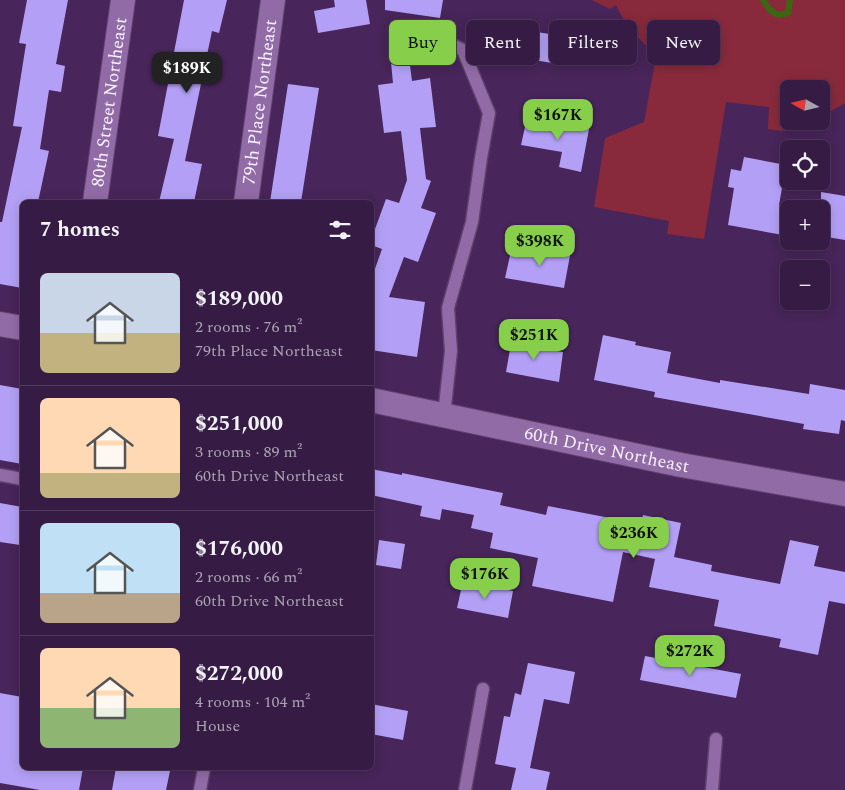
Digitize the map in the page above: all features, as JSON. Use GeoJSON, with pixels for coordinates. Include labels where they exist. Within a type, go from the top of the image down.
{"type":"FeatureCollection","features":[{"type":"Feature","properties":{"kind":"street","name":"80th Street Northeast"},"geometry":{"type":"LineString","coordinates":[[95,200],[123,0]]}},
{"type":"Feature","properties":{"kind":"street","name":"79th Place Northeast"},"geometry":{"type":"LineString","coordinates":[[246,200],[273,0]]}},
{"type":"Feature","properties":{"kind":"street"},"geometry":{"type":"LineString","coordinates":[[0,324],[20,328]]}},
{"type":"Feature","properties":{"kind":"street","name":"60th Drive Northeast"},"geometry":{"type":"LineString","coordinates":[[374,401],[681,465],[845,494]]}},
{"type":"Feature","properties":{"kind":"lane"},"geometry":{"type":"LineString","coordinates":[[444,415],[451,352],[448,308],[472,222],[489,113],[463,50],[456,46]]}},
{"type":"Feature","properties":{"kind":"lane"},"geometry":{"type":"LineString","coordinates":[[0,475],[20,479]]}},
{"type":"Feature","properties":{"kind":"lane"},"geometry":{"type":"LineString","coordinates":[[465,790],[483,689]]}},
{"type":"Feature","properties":{"kind":"lane"},"geometry":{"type":"LineString","coordinates":[[712,790],[716,739]]}},
{"type":"Feature","properties":{"kind":"lane"},"geometry":{"type":"LineString","coordinates":[[200,790],[204,770]]}},
{"type":"Feature","properties":{"kind":"shaded area"},"geometry":{"type":"Polygon","coordinates":[[[592,0],[845,0],[845,103],[830,112],[830,80],[780,80],[780,130],[790,130],[781,131],[768,129],[769,107],[726,102],[704,239],[667,234],[669,221],[594,207],[605,138],[644,122],[655,65],[720,65],[720,20],[647,20],[647,47],[637,36],[637,20],[624,20],[616,5],[610,9],[592,0]]]}},
{"type":"Feature","properties":{"kind":"building"},"geometry":{"type":"Polygon","coordinates":[[[27,0],[68,0],[56,64],[65,66],[61,92],[49,90],[40,149],[49,151],[38,200],[20,200],[20,288],[0,284],[0,222],[2,222],[22,127],[13,126],[26,44],[19,43],[27,0]]]}},
{"type":"Feature","properties":{"kind":"building"},"geometry":{"type":"Polygon","coordinates":[[[184,0],[227,0],[219,33],[212,31],[185,161],[202,164],[194,200],[159,200],[174,139],[158,136],[184,0]]]}},
{"type":"Feature","properties":{"kind":"building"},"geometry":{"type":"Polygon","coordinates":[[[334,0],[366,0],[370,24],[318,33],[314,11],[335,7],[334,0]]]}},
{"type":"Feature","properties":{"kind":"building"},"geometry":{"type":"Polygon","coordinates":[[[385,0],[443,0],[440,18],[385,10],[385,0]]]}},
{"type":"Feature","properties":{"kind":"building"},"geometry":{"type":"Polygon","coordinates":[[[539,32],[549,34],[549,62],[539,61],[539,32]]]}},
{"type":"Feature","properties":{"kind":"building"},"geometry":{"type":"Polygon","coordinates":[[[391,65],[410,65],[412,81],[430,78],[436,127],[420,128],[426,179],[431,181],[421,208],[436,213],[418,262],[404,257],[389,297],[425,302],[417,357],[374,350],[374,272],[382,249],[374,246],[374,232],[386,199],[399,203],[407,180],[401,131],[384,133],[378,85],[393,83],[391,65]]]}},
{"type":"Feature","properties":{"kind":"building"},"geometry":{"type":"Polygon","coordinates":[[[288,84],[319,88],[301,200],[270,200],[288,84]]]}},
{"type":"Feature","properties":{"kind":"building"},"geometry":{"type":"Polygon","coordinates":[[[527,118],[589,129],[581,172],[559,167],[562,152],[521,145],[527,118]]]}},
{"type":"Feature","properties":{"kind":"building"},"geometry":{"type":"Polygon","coordinates":[[[744,157],[780,164],[780,190],[782,190],[779,205],[780,234],[728,225],[734,188],[728,187],[731,169],[741,171],[744,157]]]}},
{"type":"Feature","properties":{"kind":"building"},"geometry":{"type":"Polygon","coordinates":[[[821,192],[845,196],[845,240],[830,238],[830,200],[821,200],[821,192]]]}},
{"type":"Feature","properties":{"kind":"building"},"geometry":{"type":"Polygon","coordinates":[[[550,246],[571,250],[564,288],[505,278],[511,251],[547,257],[550,246]]]}},
{"type":"Feature","properties":{"kind":"building"},"geometry":{"type":"Polygon","coordinates":[[[603,335],[636,342],[635,345],[671,352],[667,373],[720,383],[720,380],[809,394],[810,384],[845,390],[845,421],[841,420],[839,434],[803,429],[804,424],[654,397],[655,392],[594,380],[603,335]]]}},
{"type":"Feature","properties":{"kind":"building"},"geometry":{"type":"Polygon","coordinates":[[[512,338],[539,342],[538,348],[563,352],[559,382],[506,372],[512,338]]]}},
{"type":"Feature","properties":{"kind":"building"},"geometry":{"type":"Polygon","coordinates":[[[0,385],[20,389],[20,464],[0,460],[0,385]]]}},
{"type":"Feature","properties":{"kind":"building"},"geometry":{"type":"Polygon","coordinates":[[[374,470],[402,475],[402,473],[503,493],[500,505],[546,515],[548,506],[641,524],[643,515],[681,523],[674,557],[712,565],[711,571],[780,584],[790,540],[819,546],[814,566],[845,572],[845,604],[829,601],[818,655],[779,647],[781,639],[714,626],[719,600],[649,587],[655,559],[623,552],[613,602],[532,586],[538,558],[490,548],[493,533],[471,528],[474,515],[442,509],[440,520],[420,516],[422,506],[374,496],[374,470]]]}},
{"type":"Feature","properties":{"kind":"building"},"geometry":{"type":"Polygon","coordinates":[[[0,503],[20,507],[20,545],[0,542],[0,503]]]}},
{"type":"Feature","properties":{"kind":"building"},"geometry":{"type":"Polygon","coordinates":[[[379,540],[405,544],[401,569],[376,565],[379,540]]]}},
{"type":"Feature","properties":{"kind":"building"},"geometry":{"type":"Polygon","coordinates":[[[463,581],[513,591],[508,618],[457,608],[463,581]]]}},
{"type":"Feature","properties":{"kind":"building"},"geometry":{"type":"Polygon","coordinates":[[[645,656],[741,674],[736,698],[640,680],[645,656]]]}},
{"type":"Feature","properties":{"kind":"building"},"geometry":{"type":"Polygon","coordinates":[[[528,663],[575,672],[569,704],[544,699],[530,768],[550,772],[546,790],[511,790],[516,768],[495,764],[504,716],[510,717],[515,693],[521,695],[528,663]]]}},
{"type":"Feature","properties":{"kind":"building"},"geometry":{"type":"Polygon","coordinates":[[[0,693],[20,697],[20,770],[83,770],[79,790],[40,790],[0,783],[0,693]]]}},
{"type":"Feature","properties":{"kind":"building"},"geometry":{"type":"Polygon","coordinates":[[[374,705],[408,711],[403,740],[374,735],[374,705]]]}},
{"type":"Feature","properties":{"kind":"building"},"geometry":{"type":"Polygon","coordinates":[[[116,770],[170,771],[166,790],[112,790],[116,770]]]}},
{"type":"Feature","properties":{"kind":"waterway"},"geometry":{"type":"LineString","coordinates":[[763,0],[770,10],[778,15],[788,13],[790,0]]}}]}
